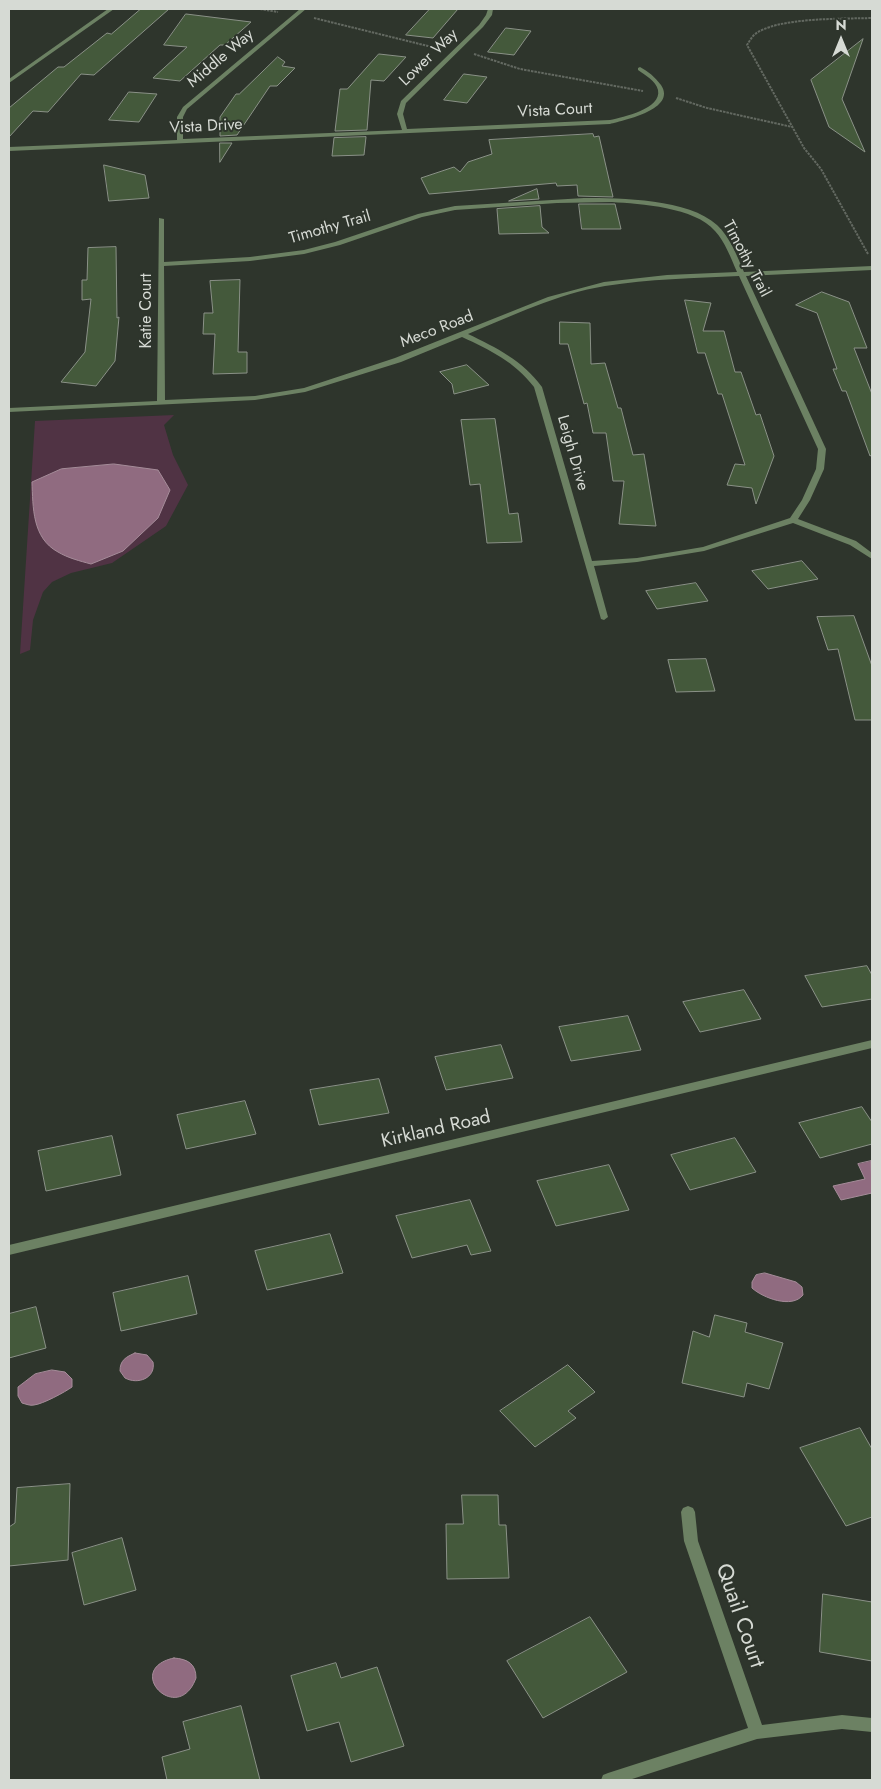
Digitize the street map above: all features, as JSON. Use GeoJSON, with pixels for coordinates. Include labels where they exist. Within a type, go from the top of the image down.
{"type":"FeatureCollection","features":[{"type":"Feature","properties":{"kind":"street"},"geometry":{"type":"LineString","coordinates":[[9,81],[111,9]]}},
{"type":"Feature","properties":{"kind":"street","name":"Middle Way"},"geometry":{"type":"LineString","coordinates":[[180,142],[180,117],[185,108],[303,9]]}},
{"type":"Feature","properties":{"kind":"street","name":"Lower Way"},"geometry":{"type":"LineString","coordinates":[[405,132],[400,114],[403,102],[481,26],[489,15],[490,9]]}},
{"type":"Feature","properties":{"kind":"street"},"geometry":{"type":"LineString","coordinates":[[640,69],[654,78],[660,86],[661,95]]}},
{"type":"Feature","properties":{"kind":"street","name":"Vista Court"},"geometry":{"type":"LineString","coordinates":[[405,132],[610,122],[645,112],[657,102],[661,95]]}},
{"type":"Feature","properties":{"kind":"street","name":"Vista Drive"},"geometry":{"type":"LineString","coordinates":[[9,149],[405,132]]}},
{"type":"Feature","properties":{"kind":"street","name":"Timothy Trail"},"geometry":{"type":"LineString","coordinates":[[161,264],[251,258],[304,252],[440,210],[588,200],[631,202],[665,207],[693,214],[711,222],[720,233],[742,274],[822,449],[820,469],[806,500],[793,520]]}},
{"type":"Feature","properties":{"kind":"street","name":"Katie Court"},"geometry":{"type":"LineString","coordinates":[[161,219],[161,403]]}},
{"type":"Feature","properties":{"kind":"street","name":"Meco Road"},"geometry":{"type":"LineString","coordinates":[[9,410],[255,398],[305,390],[353,376],[464,335],[550,298],[604,284],[667,277],[872,268]]}},
{"type":"Feature","properties":{"kind":"street","name":"Leigh Drive"},"geometry":{"type":"LineString","coordinates":[[464,335],[510,358],[527,371],[538,387],[604,617]]}},
{"type":"Feature","properties":{"kind":"street"},"geometry":{"type":"LineString","coordinates":[[590,564],[637,560],[704,549],[793,520],[853,543],[872,557]]}},
{"type":"Feature","properties":{"kind":"street","name":"Kirkland Road"},"geometry":{"type":"LineString","coordinates":[[9,1250],[872,1044]]}},
{"type":"Feature","properties":{"kind":"street","name":"Quail Court"},"geometry":{"type":"LineString","coordinates":[[688,1512],[691,1541],[757,1732]]}},
{"type":"Feature","properties":{"kind":"street"},"geometry":{"type":"LineString","coordinates":[[608,1780],[757,1732],[842,1722],[872,1725]]}},
{"type":"Feature","properties":{"kind":"path"},"geometry":{"type":"LineString","coordinates":[[260,9],[296,14],[405,42],[441,49],[466,51],[520,69],[661,95],[707,108],[792,126]]}},
{"type":"Feature","properties":{"kind":"path"},"geometry":{"type":"LineString","coordinates":[[870,259],[821,169],[804,148],[747,45],[748,39],[761,30],[781,24],[811,20],[872,18]]}},
{"type":"Feature","properties":{"kind":"shaded area"},"geometry":{"type":"Polygon","coordinates":[[[174,415],[164,425],[173,455],[188,485],[166,526],[112,563],[71,573],[52,582],[43,592],[33,620],[30,650],[20,654],[35,421],[174,415]]]}},
{"type":"Feature","properties":{"kind":"shaded area"},"geometry":{"type":"Polygon","coordinates":[[[114,464],[158,470],[170,490],[158,518],[123,551],[91,564],[66,556],[49,546],[43,539],[36,521],[32,482],[61,469],[114,464]]]}},
{"type":"Feature","properties":{"kind":"shaded area"},"geometry":{"type":"Polygon","coordinates":[[[871,1161],[872,1193],[841,1200],[833,1186],[865,1179],[858,1164],[871,1161]]]}},
{"type":"Feature","properties":{"kind":"shaded area"},"geometry":{"type":"Polygon","coordinates":[[[765,1273],[796,1282],[802,1287],[803,1295],[798,1299],[785,1302],[757,1292],[752,1288],[752,1282],[756,1275],[765,1273]]]}},
{"type":"Feature","properties":{"kind":"shaded area"},"geometry":{"type":"Polygon","coordinates":[[[135,1353],[147,1355],[153,1362],[153,1368],[152,1372],[145,1379],[135,1381],[125,1378],[120,1371],[124,1359],[135,1353]]]}},
{"type":"Feature","properties":{"kind":"shaded area"},"geometry":{"type":"Polygon","coordinates":[[[52,1370],[65,1372],[72,1379],[72,1387],[54,1398],[38,1404],[22,1403],[18,1396],[18,1387],[35,1374],[52,1370]]]}},
{"type":"Feature","properties":{"kind":"shaded area"},"geometry":{"type":"Polygon","coordinates":[[[174,1658],[190,1663],[196,1673],[196,1678],[188,1692],[178,1697],[167,1696],[153,1682],[153,1673],[159,1664],[174,1658]]]}},
{"type":"Feature","properties":{"kind":"building"},"geometry":{"type":"Polygon","coordinates":[[[141,9],[169,9],[94,75],[81,74],[48,112],[33,111],[9,137],[9,108],[58,67],[64,67],[107,33],[111,34],[141,9]]]}},
{"type":"Feature","properties":{"kind":"building"},"geometry":{"type":"Polygon","coordinates":[[[430,9],[458,9],[433,38],[406,35],[430,9]]]}},
{"type":"Feature","properties":{"kind":"building"},"geometry":{"type":"Polygon","coordinates":[[[186,14],[251,22],[225,45],[220,45],[180,81],[153,78],[187,47],[164,45],[186,14]]]}},
{"type":"Feature","properties":{"kind":"building"},"geometry":{"type":"Polygon","coordinates":[[[506,28],[531,31],[514,55],[488,52],[506,28]]]}},
{"type":"Feature","properties":{"kind":"building"},"geometry":{"type":"Polygon","coordinates":[[[863,39],[842,99],[865,152],[829,127],[811,80],[863,39]]]}},
{"type":"Feature","properties":{"kind":"building"},"geometry":{"type":"Polygon","coordinates":[[[379,54],[406,57],[384,81],[371,80],[367,130],[335,131],[340,89],[347,89],[379,54]]]}},
{"type":"Feature","properties":{"kind":"building"},"geometry":{"type":"Polygon","coordinates":[[[278,57],[285,62],[282,66],[295,68],[277,86],[270,86],[237,135],[220,136],[220,117],[236,94],[239,94],[278,57]]]}},
{"type":"Feature","properties":{"kind":"building"},"geometry":{"type":"Polygon","coordinates":[[[464,74],[487,77],[467,103],[444,100],[464,74]]]}},
{"type":"Feature","properties":{"kind":"building"},"geometry":{"type":"Polygon","coordinates":[[[129,92],[157,94],[139,122],[109,120],[129,92]]]}},
{"type":"Feature","properties":{"kind":"building"},"geometry":{"type":"Polygon","coordinates":[[[593,134],[594,137],[599,136],[613,197],[578,196],[577,185],[557,186],[556,183],[429,194],[421,178],[454,167],[460,172],[468,162],[492,154],[489,140],[593,134]]]}},
{"type":"Feature","properties":{"kind":"building"},"geometry":{"type":"Polygon","coordinates":[[[366,137],[364,155],[332,156],[334,138],[366,137]]]}},
{"type":"Feature","properties":{"kind":"building"},"geometry":{"type":"Polygon","coordinates":[[[220,143],[232,143],[220,162],[220,143]]]}},
{"type":"Feature","properties":{"kind":"building"},"geometry":{"type":"Polygon","coordinates":[[[104,165],[145,175],[149,198],[109,201],[104,165]]]}},
{"type":"Feature","properties":{"kind":"building"},"geometry":{"type":"Polygon","coordinates":[[[537,189],[539,199],[509,201],[537,189]]]}},
{"type":"Feature","properties":{"kind":"building"},"geometry":{"type":"Polygon","coordinates":[[[579,204],[615,204],[621,229],[582,229],[579,204]]]}},
{"type":"Feature","properties":{"kind":"building"},"geometry":{"type":"Polygon","coordinates":[[[540,206],[542,227],[549,233],[499,234],[497,209],[540,206]]]}},
{"type":"Feature","properties":{"kind":"building"},"geometry":{"type":"Polygon","coordinates":[[[116,247],[117,318],[119,317],[115,361],[96,386],[61,382],[85,352],[91,299],[82,300],[82,280],[87,280],[88,248],[116,247]]]}},
{"type":"Feature","properties":{"kind":"building"},"geometry":{"type":"Polygon","coordinates":[[[240,280],[238,352],[247,352],[247,373],[213,374],[215,334],[203,334],[204,313],[213,313],[210,281],[240,280]]]}},
{"type":"Feature","properties":{"kind":"building"},"geometry":{"type":"Polygon","coordinates":[[[822,292],[849,302],[867,348],[854,348],[872,394],[872,455],[870,456],[846,391],[842,391],[833,369],[837,369],[817,313],[796,305],[822,292]]]}},
{"type":"Feature","properties":{"kind":"building"},"geometry":{"type":"Polygon","coordinates":[[[685,300],[711,303],[703,331],[724,331],[735,372],[741,372],[756,415],[760,414],[774,456],[756,504],[752,488],[727,485],[735,464],[745,465],[722,394],[718,394],[705,353],[698,353],[685,300]]]}},
{"type":"Feature","properties":{"kind":"building"},"geometry":{"type":"Polygon","coordinates":[[[560,322],[590,323],[591,364],[605,363],[618,408],[621,408],[633,455],[644,454],[656,526],[619,524],[624,481],[613,481],[606,433],[593,433],[587,403],[584,404],[568,344],[560,344],[560,322]]]}},
{"type":"Feature","properties":{"kind":"building"},"geometry":{"type":"Polygon","coordinates":[[[467,365],[489,385],[454,394],[452,384],[440,372],[467,365]]]}},
{"type":"Feature","properties":{"kind":"building"},"geometry":{"type":"Polygon","coordinates":[[[495,419],[509,514],[518,513],[522,542],[487,543],[480,484],[470,485],[461,420],[495,419]]]}},
{"type":"Feature","properties":{"kind":"building"},"geometry":{"type":"Polygon","coordinates":[[[802,561],[818,579],[768,589],[752,571],[802,561]]]}},
{"type":"Feature","properties":{"kind":"building"},"geometry":{"type":"Polygon","coordinates":[[[696,583],[708,601],[657,609],[646,591],[696,583]]]}},
{"type":"Feature","properties":{"kind":"building"},"geometry":{"type":"Polygon","coordinates":[[[854,616],[872,666],[872,720],[855,720],[838,649],[828,650],[817,617],[854,616]]]}},
{"type":"Feature","properties":{"kind":"building"},"geometry":{"type":"Polygon","coordinates":[[[706,659],[715,691],[676,692],[668,660],[706,659]]]}},
{"type":"Feature","properties":{"kind":"building"},"geometry":{"type":"Polygon","coordinates":[[[867,966],[872,975],[872,999],[822,1007],[805,976],[867,966]]]}},
{"type":"Feature","properties":{"kind":"building"},"geometry":{"type":"Polygon","coordinates":[[[744,990],[761,1019],[700,1032],[683,1002],[744,990]]]}},
{"type":"Feature","properties":{"kind":"building"},"geometry":{"type":"Polygon","coordinates":[[[628,1016],[641,1050],[571,1061],[559,1027],[628,1016]]]}},
{"type":"Feature","properties":{"kind":"building"},"geometry":{"type":"Polygon","coordinates":[[[501,1045],[513,1078],[446,1090],[435,1057],[501,1045]]]}},
{"type":"Feature","properties":{"kind":"building"},"geometry":{"type":"Polygon","coordinates":[[[379,1079],[389,1113],[319,1125],[310,1090],[379,1079]]]}},
{"type":"Feature","properties":{"kind":"building"},"geometry":{"type":"Polygon","coordinates":[[[245,1101],[256,1134],[186,1149],[177,1115],[245,1101]]]}},
{"type":"Feature","properties":{"kind":"building"},"geometry":{"type":"Polygon","coordinates":[[[862,1107],[872,1122],[872,1144],[820,1158],[799,1123],[862,1107]]]}},
{"type":"Feature","properties":{"kind":"building"},"geometry":{"type":"Polygon","coordinates":[[[112,1136],[121,1175],[46,1191],[38,1151],[112,1136]]]}},
{"type":"Feature","properties":{"kind":"building"},"geometry":{"type":"Polygon","coordinates":[[[735,1138],[756,1172],[690,1190],[671,1155],[735,1138]]]}},
{"type":"Feature","properties":{"kind":"building"},"geometry":{"type":"Polygon","coordinates":[[[609,1165],[629,1210],[556,1226],[537,1181],[609,1165]]]}},
{"type":"Feature","properties":{"kind":"building"},"geometry":{"type":"Polygon","coordinates":[[[470,1200],[491,1251],[471,1255],[467,1245],[412,1258],[396,1216],[470,1200]]]}},
{"type":"Feature","properties":{"kind":"building"},"geometry":{"type":"Polygon","coordinates":[[[330,1234],[343,1273],[267,1290],[255,1251],[330,1234]]]}},
{"type":"Feature","properties":{"kind":"building"},"geometry":{"type":"Polygon","coordinates":[[[188,1276],[197,1314],[121,1331],[113,1293],[188,1276]]]}},
{"type":"Feature","properties":{"kind":"building"},"geometry":{"type":"Polygon","coordinates":[[[36,1307],[46,1348],[9,1358],[9,1314],[36,1307]]]}},
{"type":"Feature","properties":{"kind":"building"},"geometry":{"type":"Polygon","coordinates":[[[715,1315],[747,1323],[745,1332],[783,1343],[769,1389],[747,1383],[744,1397],[682,1383],[693,1331],[709,1337],[715,1315]]]}},
{"type":"Feature","properties":{"kind":"building"},"geometry":{"type":"Polygon","coordinates":[[[568,1365],[595,1392],[568,1411],[576,1418],[535,1447],[500,1411],[568,1365]]]}},
{"type":"Feature","properties":{"kind":"building"},"geometry":{"type":"Polygon","coordinates":[[[860,1428],[872,1449],[872,1517],[846,1526],[800,1448],[860,1428]]]}},
{"type":"Feature","properties":{"kind":"building"},"geometry":{"type":"Polygon","coordinates":[[[70,1484],[68,1560],[9,1566],[9,1527],[15,1523],[17,1488],[70,1484]]]}},
{"type":"Feature","properties":{"kind":"building"},"geometry":{"type":"Polygon","coordinates":[[[462,1495],[498,1495],[499,1525],[506,1525],[509,1578],[447,1579],[446,1524],[463,1524],[462,1495]]]}},
{"type":"Feature","properties":{"kind":"building"},"geometry":{"type":"Polygon","coordinates":[[[122,1538],[136,1590],[84,1605],[72,1553],[122,1538]]]}},
{"type":"Feature","properties":{"kind":"building"},"geometry":{"type":"Polygon","coordinates":[[[823,1594],[872,1602],[872,1661],[820,1652],[823,1594]]]}},
{"type":"Feature","properties":{"kind":"building"},"geometry":{"type":"Polygon","coordinates":[[[590,1617],[627,1672],[543,1718],[507,1661],[590,1617]]]}},
{"type":"Feature","properties":{"kind":"building"},"geometry":{"type":"Polygon","coordinates":[[[336,1663],[341,1678],[377,1667],[404,1746],[351,1762],[339,1722],[307,1731],[291,1676],[336,1663]]]}},
{"type":"Feature","properties":{"kind":"building"},"geometry":{"type":"Polygon","coordinates":[[[241,1706],[260,1780],[167,1780],[162,1757],[190,1749],[183,1722],[241,1706]]]}}]}
